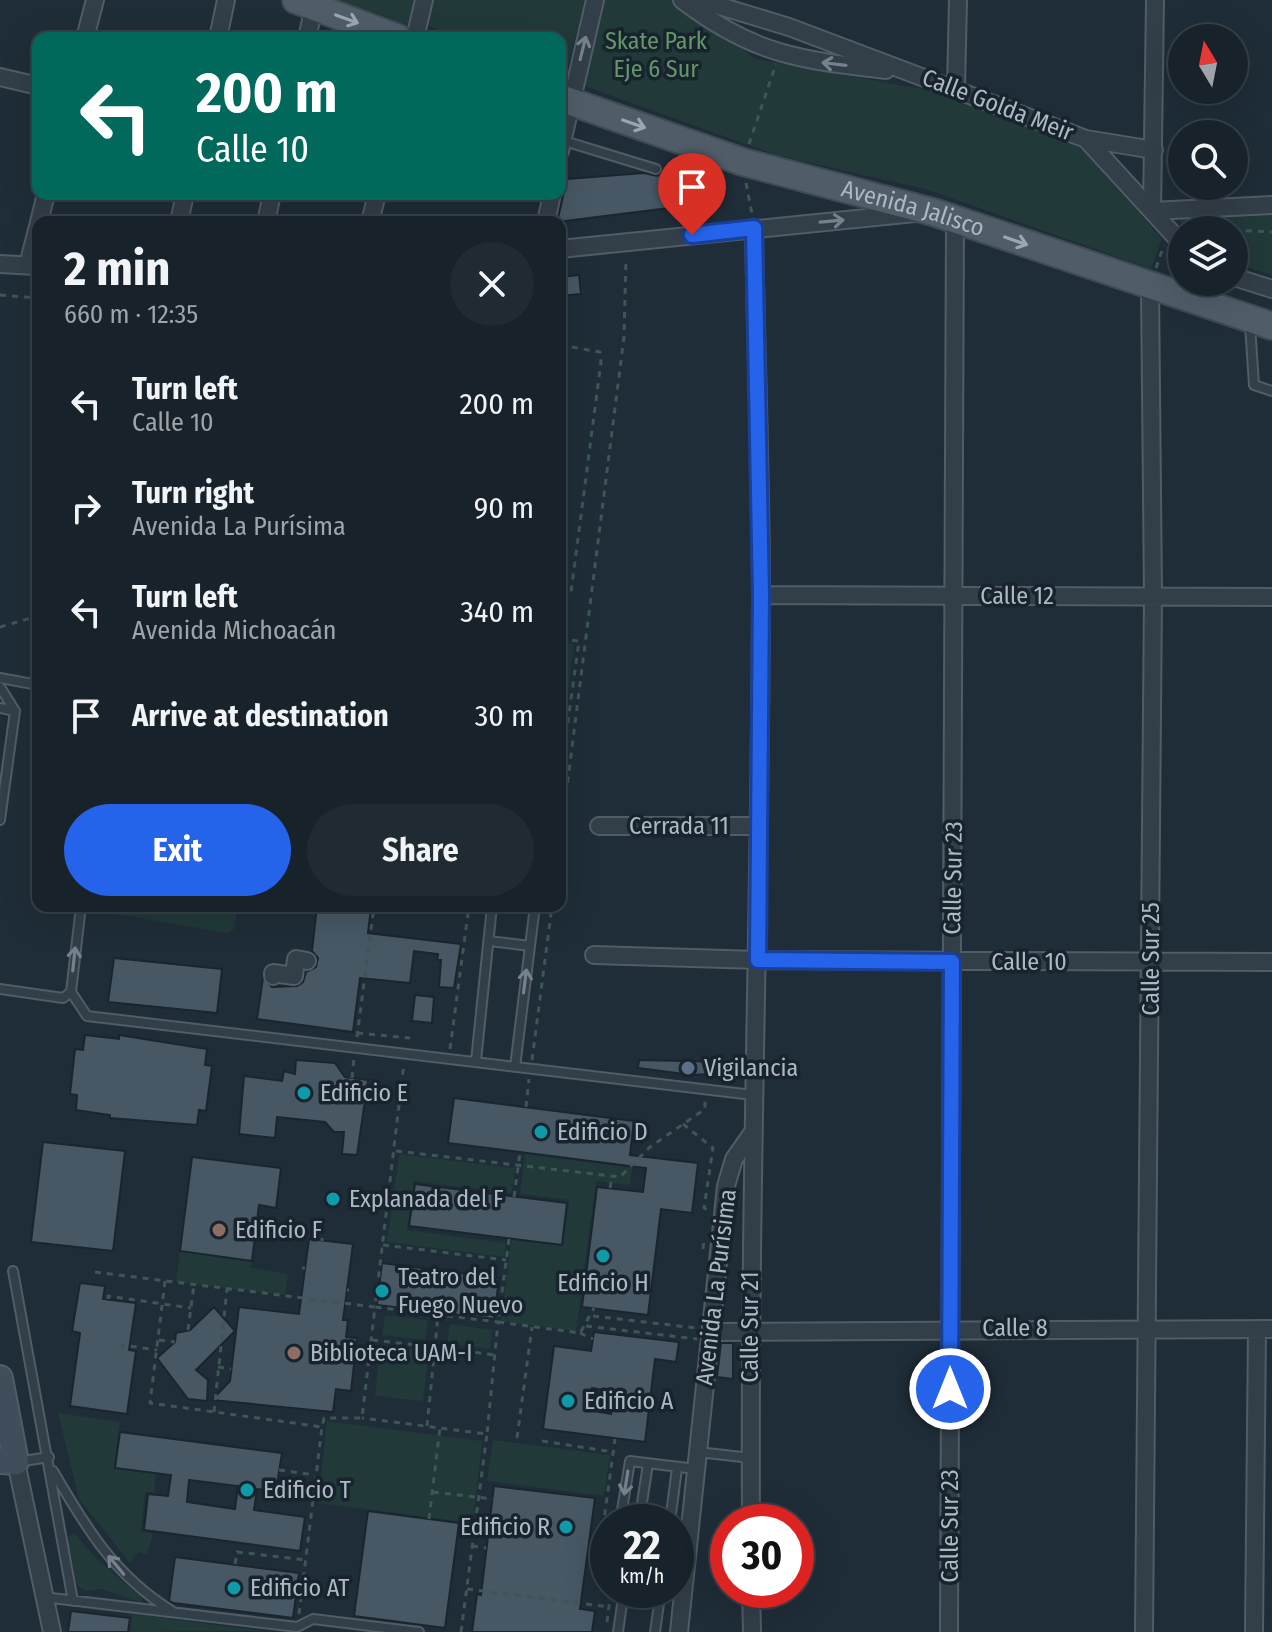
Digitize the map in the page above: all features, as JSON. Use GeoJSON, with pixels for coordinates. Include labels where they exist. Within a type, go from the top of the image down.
{"type":"FeatureCollection","features":[{"type":"Feature","properties":{"kind":"main road"},"geometry":{"type":"LineString","coordinates":[[305,3],[382,32]]}},
{"type":"Feature","properties":{"kind":"main road","name":"Avenida Jalisco"},"geometry":{"type":"LineString","coordinates":[[566,100],[743,162],[944,216],[1264,325]]}},
{"type":"Feature","properties":{"kind":"main road"},"geometry":{"type":"LineString","coordinates":[[0,1378],[8,1462]]}},
{"type":"Feature","properties":{"kind":"street"},"geometry":{"type":"LineString","coordinates":[[87,32],[95,0]]}},
{"type":"Feature","properties":{"kind":"street"},"geometry":{"type":"LineString","coordinates":[[219,32],[226,0]]}},
{"type":"Feature","properties":{"kind":"street"},"geometry":{"type":"LineString","coordinates":[[416,32],[424,0]]}},
{"type":"Feature","properties":{"kind":"street"},"geometry":{"type":"LineString","coordinates":[[566,97],[595,0]]}},
{"type":"Feature","properties":{"kind":"street","name":"Calle Golda Meir"},"geometry":{"type":"LineString","coordinates":[[682,0],[734,35],[780,55],[912,72]]}},
{"type":"Feature","properties":{"kind":"street","name":"Calle Golda Meir"},"geometry":{"type":"LineString","coordinates":[[700,0],[789,27],[1086,139],[1168,229]]}},
{"type":"Feature","properties":{"kind":"street"},"geometry":{"type":"LineString","coordinates":[[956,89],[958,0]]}},
{"type":"Feature","properties":{"kind":"street"},"geometry":{"type":"LineString","coordinates":[[1155,0],[1152,211],[1272,205]]}},
{"type":"Feature","properties":{"kind":"street"},"geometry":{"type":"LineString","coordinates":[[305,3],[307,32]]}},
{"type":"Feature","properties":{"kind":"street"},"geometry":{"type":"LineString","coordinates":[[0,77],[32,85]]}},
{"type":"Feature","properties":{"kind":"street"},"geometry":{"type":"LineString","coordinates":[[1086,139],[1154,150]]}},
{"type":"Feature","properties":{"kind":"street"},"geometry":{"type":"LineString","coordinates":[[566,248],[754,228],[944,216]]}},
{"type":"Feature","properties":{"kind":"street","name":"Calle Sur 23"},"geometry":{"type":"LineString","coordinates":[[944,216],[956,595],[949,1632]]}},
{"type":"Feature","properties":{"kind":"street"},"geometry":{"type":"LineString","coordinates":[[753,1132],[758,960],[761,595],[754,228]]}},
{"type":"Feature","properties":{"kind":"street"},"geometry":{"type":"LineString","coordinates":[[0,264],[32,266]]}},
{"type":"Feature","properties":{"kind":"street"},"geometry":{"type":"LineString","coordinates":[[1248,281],[1272,289]]}},
{"type":"Feature","properties":{"kind":"street","name":"Calle Sur 25"},"geometry":{"type":"LineString","coordinates":[[1144,1632],[1153,596],[1150,287]]}},
{"type":"Feature","properties":{"kind":"street","name":"Calle 12"},"geometry":{"type":"LineString","coordinates":[[761,595],[1272,597]]}},
{"type":"Feature","properties":{"kind":"street","name":"Cerrada 11"},"geometry":{"type":"LineString","coordinates":[[599,826],[759,826]]}},
{"type":"Feature","properties":{"kind":"street","name":"Calle 10"},"geometry":{"type":"LineString","coordinates":[[594,955],[758,960],[1272,962]]}},
{"type":"Feature","properties":{"kind":"street"},"geometry":{"type":"LineString","coordinates":[[273,976],[273,973],[294,976],[296,959],[307,961]]}},
{"type":"Feature","properties":{"kind":"street","name":"Calle Sur 21"},"geometry":{"type":"LineString","coordinates":[[751,1504],[749,1329],[753,1132]]}},
{"type":"Feature","properties":{"kind":"street","name":"Avenida La Purísima"},"geometry":{"type":"LineString","coordinates":[[679,1632],[726,1186],[734,1159],[753,1132]]}},
{"type":"Feature","properties":{"kind":"street","name":"Calle 8"},"geometry":{"type":"LineString","coordinates":[[710,1332],[749,1329],[1264,1329]]}},
{"type":"Feature","properties":{"kind":"street"},"geometry":{"type":"LineString","coordinates":[[1254,1632],[1264,1329]]}},
{"type":"Feature","properties":{"kind":"street"},"geometry":{"type":"LineString","coordinates":[[8,1462],[52,1632]]}},
{"type":"Feature","properties":{"kind":"street"},"geometry":{"type":"LineString","coordinates":[[751,1608],[752,1632]]}},
{"type":"Feature","properties":{"kind":"lane"},"geometry":{"type":"LineString","coordinates":[[566,145],[656,169]]}},
{"type":"Feature","properties":{"kind":"lane"},"geometry":{"type":"LineString","coordinates":[[1264,325],[1254,385],[1272,391]]}},
{"type":"Feature","properties":{"kind":"lane"},"geometry":{"type":"LineString","coordinates":[[0,678],[32,684]]}},
{"type":"Feature","properties":{"kind":"lane"},"geometry":{"type":"LineString","coordinates":[[0,687],[10,698],[15,711],[0,820]]}},
{"type":"Feature","properties":{"kind":"lane"},"geometry":{"type":"LineString","coordinates":[[0,708],[15,711]]}},
{"type":"Feature","properties":{"kind":"lane"},"geometry":{"type":"LineString","coordinates":[[80,912],[71,992],[87,1016],[753,1095]]}},
{"type":"Feature","properties":{"kind":"lane"},"geometry":{"type":"LineString","coordinates":[[476,1061],[491,912]]}},
{"type":"Feature","properties":{"kind":"lane"},"geometry":{"type":"LineString","coordinates":[[515,1067],[534,912]]}},
{"type":"Feature","properties":{"kind":"lane"},"geometry":{"type":"LineString","coordinates":[[489,941],[530,946]]}},
{"type":"Feature","properties":{"kind":"lane"},"geometry":{"type":"LineString","coordinates":[[0,989],[63,998],[71,992]]}},
{"type":"Feature","properties":{"kind":"lane"},"geometry":{"type":"LineString","coordinates":[[13,1271],[73,1601]]}},
{"type":"Feature","properties":{"kind":"lane"},"geometry":{"type":"LineString","coordinates":[[698,1452],[751,1458]]}},
{"type":"Feature","properties":{"kind":"lane"},"geometry":{"type":"LineString","coordinates":[[8,1462],[49,1457]]}},
{"type":"Feature","properties":{"kind":"lane"},"geometry":{"type":"LineString","coordinates":[[623,1504],[630,1461],[696,1469]]}},
{"type":"Feature","properties":{"kind":"lane"},"geometry":{"type":"LineString","coordinates":[[642,1504],[648,1464]]}},
{"type":"Feature","properties":{"kind":"lane"},"geometry":{"type":"LineString","coordinates":[[51,1467],[95,1539],[139,1591],[176,1614]]}},
{"type":"Feature","properties":{"kind":"lane"},"geometry":{"type":"LineString","coordinates":[[672,1504],[677,1468]]}},
{"type":"Feature","properties":{"kind":"lane"},"geometry":{"type":"LineString","coordinates":[[42,1597],[297,1627],[313,1619],[419,1632]]}},
{"type":"Feature","properties":{"kind":"lane"},"geometry":{"type":"LineString","coordinates":[[618,1632],[621,1608]]}},
{"type":"Feature","properties":{"kind":"lane"},"geometry":{"type":"LineString","coordinates":[[655,1632],[658,1608]]}},
{"type":"Feature","properties":{"kind":"path"},"geometry":{"type":"LineString","coordinates":[[754,228],[743,162],[780,55]]}},
{"type":"Feature","properties":{"kind":"path"},"geometry":{"type":"LineString","coordinates":[[1248,231],[1272,232]]}},
{"type":"Feature","properties":{"kind":"path"},"geometry":{"type":"LineString","coordinates":[[1150,287],[1168,233]]}},
{"type":"Feature","properties":{"kind":"path"},"geometry":{"type":"LineString","coordinates":[[566,793],[624,337],[626,242]]}},
{"type":"Feature","properties":{"kind":"path"},"geometry":{"type":"LineString","coordinates":[[0,295],[32,298]]}},
{"type":"Feature","properties":{"kind":"path"},"geometry":{"type":"LineString","coordinates":[[566,346],[600,352],[601,362],[571,592],[566,597]]}},
{"type":"Feature","properties":{"kind":"path"},"geometry":{"type":"LineString","coordinates":[[0,627],[32,618]]}},
{"type":"Feature","properties":{"kind":"path"},"geometry":{"type":"LineString","coordinates":[[566,640],[579,641],[566,735]]}},
{"type":"Feature","properties":{"kind":"path"},"geometry":{"type":"LineString","coordinates":[[373,912],[357,1033],[410,1038]]}},
{"type":"Feature","properties":{"kind":"path"},"geometry":{"type":"LineString","coordinates":[[449,1059],[468,912]]}},
{"type":"Feature","properties":{"kind":"path"},"geometry":{"type":"LineString","coordinates":[[526,1107],[551,912]]}},
{"type":"Feature","properties":{"kind":"path"},"geometry":{"type":"LineString","coordinates":[[352,1078],[355,1047]]}},
{"type":"Feature","properties":{"kind":"path"},"geometry":{"type":"LineString","coordinates":[[362,1418],[401,1084]]}},
{"type":"Feature","properties":{"kind":"path"},"geometry":{"type":"LineString","coordinates":[[396,1151],[620,1177],[650,1147],[705,1109]]}},
{"type":"Feature","properties":{"kind":"path"},"geometry":{"type":"LineString","coordinates":[[683,1124],[713,1148],[704,1208],[708,1209],[706,1222]]}},
{"type":"Feature","properties":{"kind":"path"},"geometry":{"type":"LineString","coordinates":[[514,1197],[520,1152]]}},
{"type":"Feature","properties":{"kind":"path"},"geometry":{"type":"LineString","coordinates":[[610,1188],[612,1178]]}},
{"type":"Feature","properties":{"kind":"path"},"geometry":{"type":"LineString","coordinates":[[703,1249],[704,1235]]}},
{"type":"Feature","properties":{"kind":"path"},"geometry":{"type":"LineString","coordinates":[[461,1632],[509,1239]]}},
{"type":"Feature","properties":{"kind":"path"},"geometry":{"type":"LineString","coordinates":[[383,1245],[506,1260]]}},
{"type":"Feature","properties":{"kind":"path"},"geometry":{"type":"LineString","coordinates":[[95,1272],[580,1333],[593,1339]]}},
{"type":"Feature","properties":{"kind":"path"},"geometry":{"type":"LineString","coordinates":[[165,1281],[150,1403],[322,1427]]}},
{"type":"Feature","properties":{"kind":"path"},"geometry":{"type":"LineString","coordinates":[[188,1330],[194,1284]]}},
{"type":"Feature","properties":{"kind":"path"},"geometry":{"type":"LineString","coordinates":[[214,1412],[227,1289]]}},
{"type":"Feature","properties":{"kind":"path"},"geometry":{"type":"LineString","coordinates":[[108,1299],[108,1296],[191,1308]]}},
{"type":"Feature","properties":{"kind":"path"},"geometry":{"type":"LineString","coordinates":[[580,1333],[593,1316],[594,1308]]}},
{"type":"Feature","properties":{"kind":"path"},"geometry":{"type":"LineString","coordinates":[[427,1426],[438,1315]]}},
{"type":"Feature","properties":{"kind":"path"},"geometry":{"type":"LineString","coordinates":[[593,1316],[710,1332]]}},
{"type":"Feature","properties":{"kind":"path"},"geometry":{"type":"LineString","coordinates":[[586,1326],[702,1339],[710,1332]]}},
{"type":"Feature","properties":{"kind":"path"},"geometry":{"type":"LineString","coordinates":[[517,1438],[532,1327]]}},
{"type":"Feature","properties":{"kind":"path"},"geometry":{"type":"LineString","coordinates":[[158,1340],[175,1342]]}},
{"type":"Feature","properties":{"kind":"path"},"geometry":{"type":"LineString","coordinates":[[371,1340],[495,1355]]}},
{"type":"Feature","properties":{"kind":"path"},"geometry":{"type":"LineString","coordinates":[[122,1349],[123,1345],[157,1350]]}},
{"type":"Feature","properties":{"kind":"path"},"geometry":{"type":"LineString","coordinates":[[218,1367],[231,1369]]}},
{"type":"Feature","properties":{"kind":"path"},"geometry":{"type":"LineString","coordinates":[[297,1627],[324,1418],[362,1418],[487,1434]]}},
{"type":"Feature","properties":{"kind":"path"},"geometry":{"type":"LineString","coordinates":[[429,1519],[440,1428]]}},
{"type":"Feature","properties":{"kind":"path"},"geometry":{"type":"LineString","coordinates":[[606,1504],[615,1439]]}},
{"type":"Feature","properties":{"kind":"path"},"geometry":{"type":"LineString","coordinates":[[542,1441],[613,1452]]}},
{"type":"Feature","properties":{"kind":"path"},"geometry":{"type":"LineString","coordinates":[[279,1470],[316,1475]]}},
{"type":"Feature","properties":{"kind":"path"},"geometry":{"type":"LineString","coordinates":[[433,1492],[493,1499]]}},
{"type":"Feature","properties":{"kind":"path"},"geometry":{"type":"LineString","coordinates":[[472,1546],[486,1548]]}},
{"type":"Feature","properties":{"kind":"path"},"geometry":{"type":"LineString","coordinates":[[235,1564],[237,1552],[306,1560]]}},
{"type":"Feature","properties":{"kind":"path"},"geometry":{"type":"LineString","coordinates":[[467,1589],[590,1605]]}},
{"type":"Feature","properties":{"kind":"green space"},"geometry":{"type":"Polygon","coordinates":[[[317,0],[425,0],[421,29],[317,0]]]}},
{"type":"Feature","properties":{"kind":"green space"},"geometry":{"type":"Polygon","coordinates":[[[434,0],[585,0],[566,74],[566,32],[444,32],[428,26],[434,0]]]}},
{"type":"Feature","properties":{"kind":"green space","name":"Skate Park Eje 6 Sur"},"geometry":{"type":"Polygon","coordinates":[[[603,0],[671,0],[756,59],[938,92],[1083,149],[1162,239],[1151,269],[929,190],[776,155],[585,86],[603,0]]]}},
{"type":"Feature","properties":{"kind":"green space"},"geometry":{"type":"Polygon","coordinates":[[[1272,207],[1272,275],[1248,267],[1248,216],[1195,216],[1272,207]]]}},
{"type":"Feature","properties":{"kind":"green space"},"geometry":{"type":"Polygon","coordinates":[[[566,643],[574,644],[566,703],[566,643]]]}},
{"type":"Feature","properties":{"kind":"green space"},"geometry":{"type":"Polygon","coordinates":[[[237,912],[234,929],[228,933],[116,914],[237,912]]]}},
{"type":"Feature","properties":{"kind":"green space"},"geometry":{"type":"Polygon","coordinates":[[[399,1154],[515,1168],[512,1193],[414,1181],[407,1230],[506,1243],[504,1257],[387,1242],[399,1154]]]}},
{"type":"Feature","properties":{"kind":"green space"},"geometry":{"type":"Polygon","coordinates":[[[525,1154],[632,1168],[630,1185],[596,1181],[576,1331],[501,1321],[511,1240],[563,1246],[569,1200],[520,1194],[525,1154]]]}},
{"type":"Feature","properties":{"kind":"green space"},"geometry":{"type":"Polygon","coordinates":[[[180,1251],[252,1261],[251,1268],[288,1274],[285,1295],[176,1282],[180,1251]]]}},
{"type":"Feature","properties":{"kind":"green space"},"geometry":{"type":"Polygon","coordinates":[[[385,1315],[428,1320],[425,1340],[382,1335],[385,1315]]]}},
{"type":"Feature","properties":{"kind":"green space"},"geometry":{"type":"Polygon","coordinates":[[[450,1324],[493,1330],[490,1349],[447,1343],[450,1324]]]}},
{"type":"Feature","properties":{"kind":"green space"},"geometry":{"type":"Polygon","coordinates":[[[380,1346],[429,1351],[423,1401],[375,1396],[380,1346]]]}},
{"type":"Feature","properties":{"kind":"green space"},"geometry":{"type":"Polygon","coordinates":[[[58,1413],[120,1422],[114,1468],[156,1474],[154,1492],[145,1492],[141,1531],[153,1534],[147,1555],[138,1552],[130,1563],[79,1499],[58,1413]]]}},
{"type":"Feature","properties":{"kind":"green space"},"geometry":{"type":"Polygon","coordinates":[[[327,1421],[482,1441],[473,1523],[318,1503],[327,1421]]]}},
{"type":"Feature","properties":{"kind":"green space"},"geometry":{"type":"Polygon","coordinates":[[[493,1440],[610,1455],[604,1496],[487,1481],[493,1440]]]}},
{"type":"Feature","properties":{"kind":"green space"},"geometry":{"type":"Polygon","coordinates":[[[74,1533],[142,1598],[142,1603],[102,1589],[85,1591],[77,1585],[67,1537],[74,1533]]]}},
{"type":"Feature","properties":{"kind":"green space"},"geometry":{"type":"Polygon","coordinates":[[[132,1614],[264,1631],[130,1632],[132,1614]]]}},
{"type":"Feature","properties":{"kind":"building"},"geometry":{"type":"Polygon","coordinates":[[[710,167],[717,202],[566,221],[566,216],[558,216],[562,200],[566,200],[567,179],[644,173],[657,176],[663,171],[710,167]]]}},
{"type":"Feature","properties":{"kind":"building"},"geometry":{"type":"Polygon","coordinates":[[[579,275],[581,294],[566,295],[566,276],[579,275]]]}},
{"type":"Feature","properties":{"kind":"building"},"geometry":{"type":"Polygon","coordinates":[[[316,912],[370,912],[368,933],[461,944],[454,988],[439,987],[441,960],[437,960],[438,954],[414,951],[410,983],[360,978],[353,1032],[257,1019],[263,978],[272,987],[297,986],[303,982],[306,972],[316,967],[318,958],[312,951],[316,912]]]}},
{"type":"Feature","properties":{"kind":"building"},"geometry":{"type":"Polygon","coordinates":[[[114,958],[222,969],[217,1013],[108,1002],[114,958]]]}},
{"type":"Feature","properties":{"kind":"building"},"geometry":{"type":"Polygon","coordinates":[[[415,995],[434,997],[432,1023],[412,1021],[415,995]]]}},
{"type":"Feature","properties":{"kind":"building"},"geometry":{"type":"Polygon","coordinates":[[[85,1035],[119,1039],[119,1035],[207,1049],[205,1065],[212,1066],[206,1111],[199,1110],[197,1125],[110,1118],[110,1115],[76,1110],[77,1095],[70,1094],[75,1049],[83,1050],[85,1035]]]}},
{"type":"Feature","properties":{"kind":"building","name":"Edificio E"},"geometry":{"type":"Polygon","coordinates":[[[296,1060],[335,1063],[345,1077],[368,1080],[357,1155],[342,1154],[344,1132],[334,1132],[325,1122],[277,1117],[275,1138],[239,1134],[244,1076],[282,1081],[284,1071],[295,1074],[296,1060]]]}},
{"type":"Feature","properties":{"kind":"building"},"geometry":{"type":"Polygon","coordinates":[[[639,1060],[730,1062],[730,1073],[692,1075],[638,1068],[639,1060]]]}},
{"type":"Feature","properties":{"kind":"building"},"geometry":{"type":"Polygon","coordinates":[[[454,1098],[634,1121],[630,1155],[698,1163],[692,1213],[661,1209],[648,1315],[582,1307],[597,1187],[643,1192],[646,1168],[448,1143],[454,1098]]]}},
{"type":"Feature","properties":{"kind":"building"},"geometry":{"type":"Polygon","coordinates":[[[43,1142],[125,1151],[113,1251],[31,1242],[43,1142]]]}},
{"type":"Feature","properties":{"kind":"building","name":"Edificio F"},"geometry":{"type":"Polygon","coordinates":[[[192,1157],[281,1168],[276,1208],[259,1205],[252,1261],[180,1251],[192,1157]]]}},
{"type":"Feature","properties":{"kind":"building"},"geometry":{"type":"Polygon","coordinates":[[[415,1184],[567,1203],[562,1245],[409,1226],[415,1184]]]}},
{"type":"Feature","properties":{"kind":"building","name":"Biblioteca UAM-I"},"geometry":{"type":"Polygon","coordinates":[[[309,1239],[353,1244],[343,1320],[348,1320],[346,1337],[357,1338],[351,1391],[336,1389],[333,1412],[212,1400],[230,1381],[239,1307],[299,1314],[309,1239]]]}},
{"type":"Feature","properties":{"kind":"building"},"geometry":{"type":"Polygon","coordinates":[[[382,1263],[499,1278],[494,1319],[377,1305],[382,1263]]]}},
{"type":"Feature","properties":{"kind":"building"},"geometry":{"type":"Polygon","coordinates":[[[80,1283],[105,1286],[103,1299],[136,1303],[129,1350],[136,1351],[127,1414],[70,1406],[80,1333],[72,1331],[80,1283]]]}},
{"type":"Feature","properties":{"kind":"building"},"geometry":{"type":"Polygon","coordinates":[[[214,1307],[235,1331],[196,1370],[208,1380],[207,1401],[188,1399],[157,1358],[175,1342],[176,1333],[190,1330],[214,1307]]]}},
{"type":"Feature","properties":{"kind":"building","name":"Edificio A"},"geometry":{"type":"Polygon","coordinates":[[[594,1332],[679,1342],[676,1362],[655,1359],[645,1442],[543,1429],[554,1346],[591,1351],[594,1332]],[[592,1388],[589,1410],[611,1414],[614,1392],[592,1388]]]}},
{"type":"Feature","properties":{"kind":"building"},"geometry":{"type":"Polygon","coordinates":[[[721,1343],[733,1343],[733,1379],[717,1377],[721,1343]]]}},
{"type":"Feature","properties":{"kind":"building","name":"Edificio T"},"geometry":{"type":"Polygon","coordinates":[[[120,1432],[282,1453],[276,1491],[257,1489],[254,1510],[305,1517],[300,1551],[144,1530],[148,1494],[168,1496],[171,1475],[115,1468],[120,1432]],[[189,1480],[187,1502],[235,1509],[238,1486],[189,1480]]]}},
{"type":"Feature","properties":{"kind":"building"},"geometry":{"type":"Polygon","coordinates":[[[494,1486],[595,1498],[594,1504],[590,1504],[590,1535],[580,1609],[595,1611],[592,1632],[472,1632],[477,1594],[481,1595],[494,1486]]]}},
{"type":"Feature","properties":{"kind":"building"},"geometry":{"type":"Polygon","coordinates":[[[368,1511],[459,1523],[445,1628],[354,1616],[368,1511]]]}},
{"type":"Feature","properties":{"kind":"building","name":"Edificio AT"},"geometry":{"type":"Polygon","coordinates":[[[175,1557],[299,1573],[293,1618],[169,1601],[175,1557]]]}},
{"type":"Feature","properties":{"kind":"building"},"geometry":{"type":"Polygon","coordinates":[[[71,1611],[130,1618],[128,1632],[68,1632],[71,1611]]]}},
{"type":"Feature","properties":{"kind":"place","name":"Vigilancia"},"geometry":{"type":"Point","coordinates":[688,1068]}},
{"type":"Feature","properties":{"kind":"place","name":"Edificio E"},"geometry":{"type":"Point","coordinates":[304,1093]}},
{"type":"Feature","properties":{"kind":"place","name":"Edificio D"},"geometry":{"type":"Point","coordinates":[541,1132]}},
{"type":"Feature","properties":{"kind":"place","name":"Explanada del F"},"geometry":{"type":"Point","coordinates":[333,1199]}},
{"type":"Feature","properties":{"kind":"place","name":"Edificio F"},"geometry":{"type":"Point","coordinates":[219,1230]}},
{"type":"Feature","properties":{"kind":"place","name":"Edificio H"},"geometry":{"type":"Point","coordinates":[603,1256]}},
{"type":"Feature","properties":{"kind":"place","name":"Teatro del Fuego Nuevo"},"geometry":{"type":"Point","coordinates":[382,1291]}},
{"type":"Feature","properties":{"kind":"place","name":"Biblioteca UAM-I"},"geometry":{"type":"Point","coordinates":[294,1353]}},
{"type":"Feature","properties":{"kind":"place","name":"Edificio A"},"geometry":{"type":"Point","coordinates":[568,1401]}},
{"type":"Feature","properties":{"kind":"place","name":"Edificio T"},"geometry":{"type":"Point","coordinates":[247,1490]}},
{"type":"Feature","properties":{"kind":"place","name":"Edificio R"},"geometry":{"type":"Point","coordinates":[566,1527]}},
{"type":"Feature","properties":{"kind":"place","name":"Edificio AT"},"geometry":{"type":"Point","coordinates":[234,1588]}},
{"type":"Feature","properties":{"kind":"route"},"geometry":{"type":"LineString","coordinates":[[692,235],[754,228],[761,595],[758,960],[952,962],[950,1389]]}}]}
